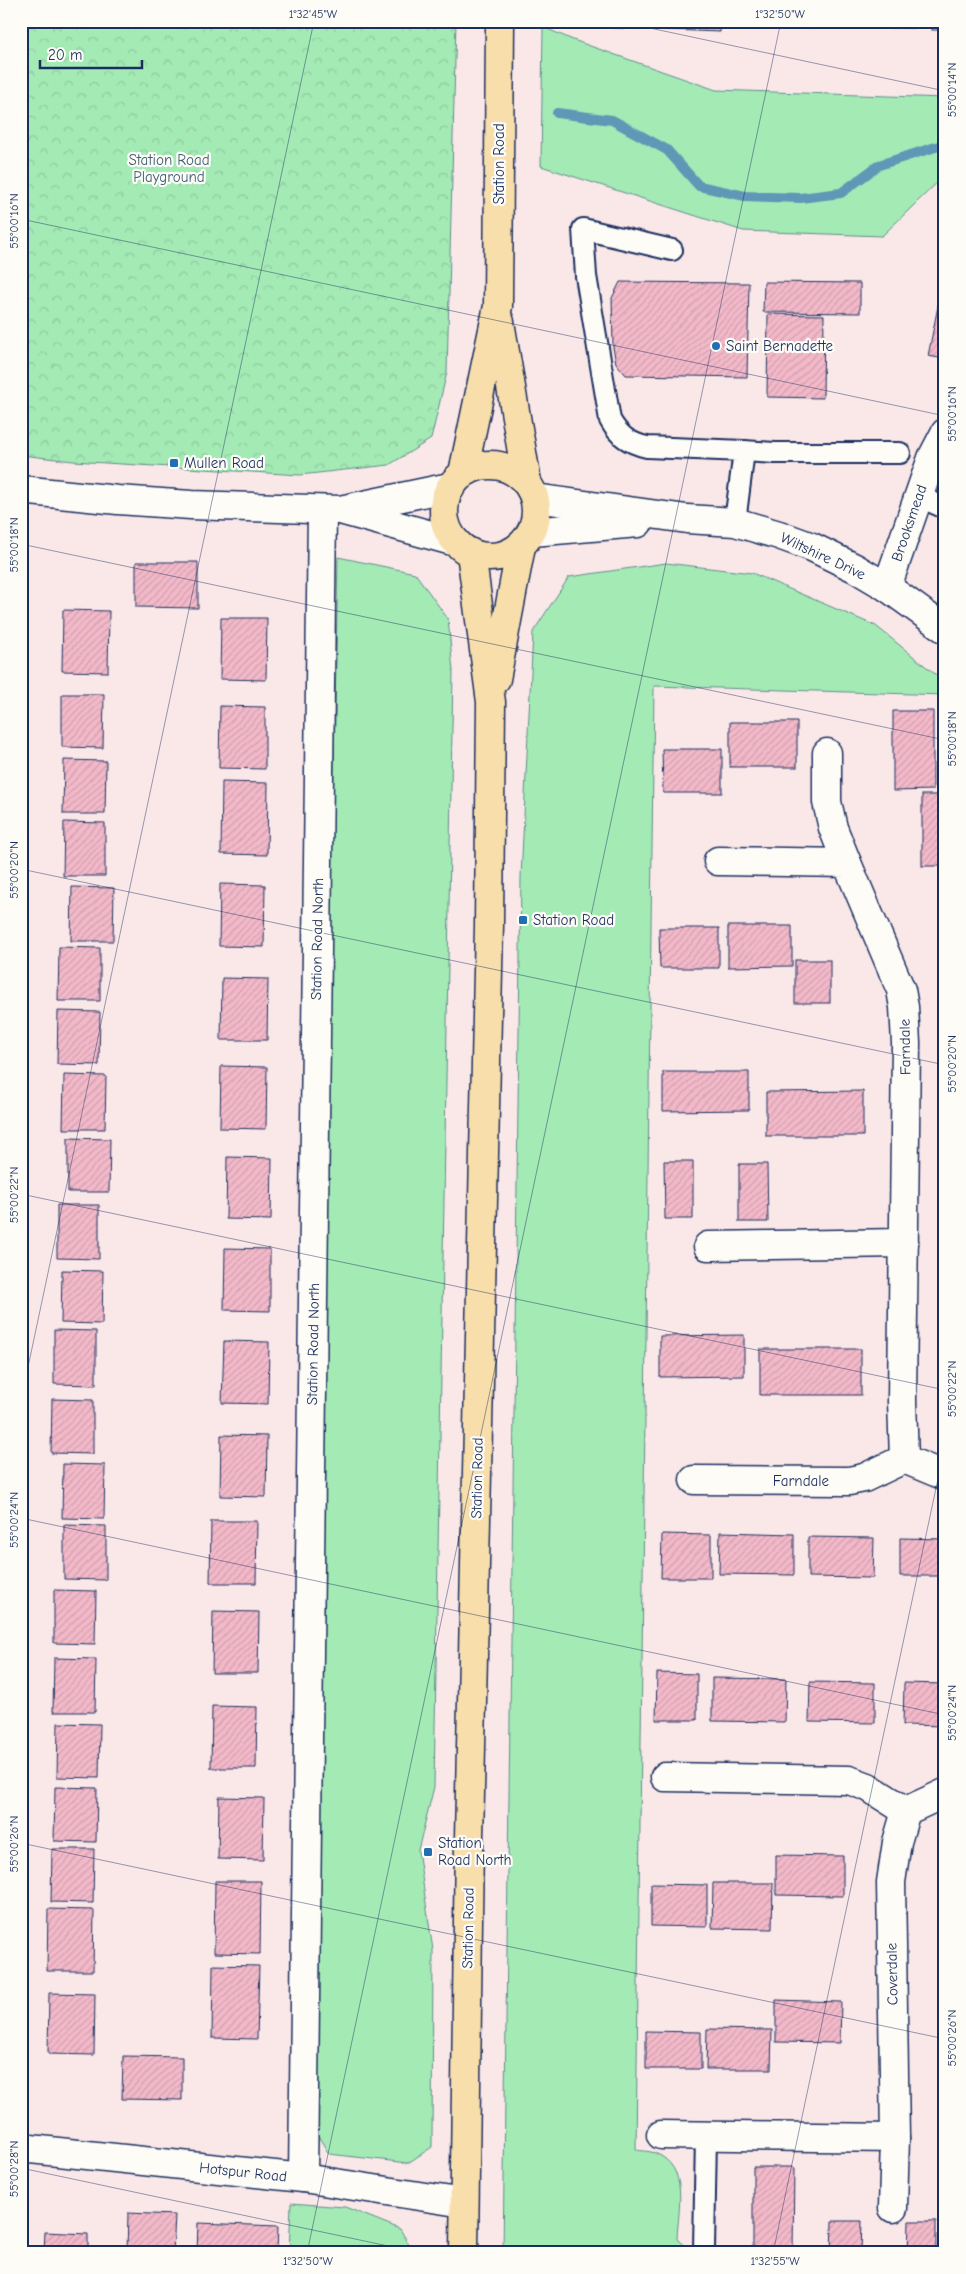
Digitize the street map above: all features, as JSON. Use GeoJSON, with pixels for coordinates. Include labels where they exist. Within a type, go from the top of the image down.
{"type":"FeatureCollection","features":[{"type":"Feature","properties":{"kind":"main road","name":"Station Road"},"geometry":{"type":"LineString","coordinates":[[500,21],[498,306],[531,490]]}},
{"type":"Feature","properties":{"kind":"main road","name":"Station Road"},"geometry":{"type":"LineString","coordinates":[[457,480],[498,306]]}},
{"type":"Feature","properties":{"kind":"main road"},"geometry":{"type":"LineString","coordinates":[[497,465],[514,470],[531,490],[537,516],[526,539],[506,555],[488,557],[463,548],[446,525],[444,506],[457,480],[479,466],[497,465]]}},
{"type":"Feature","properties":{"kind":"main road","name":"Station Road"},"geometry":{"type":"LineString","coordinates":[[464,2253],[491,702],[526,539]]}},
{"type":"Feature","properties":{"kind":"main road","name":"Station Road"},"geometry":{"type":"LineString","coordinates":[[463,548],[491,702]]}},
{"type":"Feature","properties":{"kind":"street","name":"Brooksmead"},"geometry":{"type":"LineString","coordinates":[[887,587],[932,458],[945,432]]}},
{"type":"Feature","properties":{"kind":"street"},"geometry":{"type":"LineString","coordinates":[[331,510],[457,480]]}},
{"type":"Feature","properties":{"kind":"street"},"geometry":{"type":"LineString","coordinates":[[21,490],[191,505],[331,510],[463,548]]}},
{"type":"Feature","properties":{"kind":"street","name":"Wiltshire Drive"},"geometry":{"type":"LineString","coordinates":[[531,490],[687,519],[735,522],[812,547],[855,568],[887,587],[945,630]]}},
{"type":"Feature","properties":{"kind":"street","name":"Station Road North"},"geometry":{"type":"LineString","coordinates":[[303,2178],[331,510]]}},
{"type":"Feature","properties":{"kind":"street","name":"Wiltshire Drive"},"geometry":{"type":"LineString","coordinates":[[526,539],[687,519]]}},
{"type":"Feature","properties":{"kind":"street","name":"Farndale"},"geometry":{"type":"LineString","coordinates":[[694,1480],[849,1481],[864,1478],[904,1460],[902,1401],[906,1043],[904,1006],[890,963],[833,828],[828,808],[827,753]]}},
{"type":"Feature","properties":{"kind":"street"},"geometry":{"type":"LineString","coordinates":[[718,861],[848,864]]}},
{"type":"Feature","properties":{"kind":"street"},"geometry":{"type":"LineString","coordinates":[[708,1246],[904,1243]]}},
{"type":"Feature","properties":{"kind":"street"},"geometry":{"type":"LineString","coordinates":[[904,1460],[945,1476]]}},
{"type":"Feature","properties":{"kind":"street"},"geometry":{"type":"LineString","coordinates":[[665,1777],[849,1780],[868,1787],[906,1811],[945,1793]]}},
{"type":"Feature","properties":{"kind":"street","name":"Coverdale"},"geometry":{"type":"LineString","coordinates":[[893,2208],[895,2138],[891,1882],[897,1842],[906,1811]]}},
{"type":"Feature","properties":{"kind":"street"},"geometry":{"type":"LineString","coordinates":[[661,2135],[895,2138]]}},
{"type":"Feature","properties":{"kind":"street","name":"Hotspur Road"},"geometry":{"type":"LineString","coordinates":[[21,2148],[303,2178],[464,2203]]}},
{"type":"Feature","properties":{"kind":"lane"},"geometry":{"type":"LineString","coordinates":[[672,250],[583,229],[586,276],[610,420],[624,439],[647,447],[775,453],[900,453]]}},
{"type":"Feature","properties":{"kind":"lane"},"geometry":{"type":"LineString","coordinates":[[735,522],[744,451]]}},
{"type":"Feature","properties":{"kind":"lane"},"geometry":{"type":"LineString","coordinates":[[918,496],[945,508]]}},
{"type":"Feature","properties":{"kind":"lane"},"geometry":{"type":"LineString","coordinates":[[704,2249],[706,2136]]}},
{"type":"Feature","properties":{"kind":"green space","name":"Station Road Playground"},"geometry":{"type":"Polygon","coordinates":[[[21,21],[456,21],[447,372],[431,439],[389,465],[300,475],[73,461],[21,455],[21,21]]]}},
{"type":"Feature","properties":{"kind":"green space"},"geometry":{"type":"Polygon","coordinates":[[[543,27],[573,40],[716,90],[945,98],[945,175],[882,236],[743,231],[541,166],[543,27]]]}},
{"type":"Feature","properties":{"kind":"green space"},"geometry":{"type":"Polygon","coordinates":[[[338,557],[415,573],[448,619],[453,671],[434,1787],[418,1850],[433,1950],[432,2147],[408,2163],[329,2154],[317,2134],[330,971],[338,557]]]}},
{"type":"Feature","properties":{"kind":"green space"},"geometry":{"type":"Polygon","coordinates":[[[666,563],[752,573],[876,626],[945,682],[945,695],[654,686],[636,2150],[655,2153],[666,2159],[673,2168],[678,2178],[680,2190],[677,2239],[692,2253],[503,2253],[521,877],[533,632],[569,577],[666,563]]]}},
{"type":"Feature","properties":{"kind":"green space"},"geometry":{"type":"Polygon","coordinates":[[[291,2203],[345,2207],[400,2229],[414,2253],[289,2253],[291,2203]]]}},
{"type":"Feature","properties":{"kind":"building"},"geometry":{"type":"Polygon","coordinates":[[[596,21],[721,21],[720,32],[596,27],[596,21]]]}},
{"type":"Feature","properties":{"kind":"building"},"geometry":{"type":"Polygon","coordinates":[[[744,21],[821,21],[821,28],[744,26],[744,21]]]}},
{"type":"Feature","properties":{"kind":"building"},"geometry":{"type":"Polygon","coordinates":[[[838,21],[915,21],[915,28],[838,27],[838,21]]]}},
{"type":"Feature","properties":{"kind":"building"},"geometry":{"type":"Polygon","coordinates":[[[932,21],[945,21],[945,30],[932,30],[932,21]]]}},
{"type":"Feature","properties":{"kind":"building"},"geometry":{"type":"Polygon","coordinates":[[[620,282],[749,283],[747,377],[626,375],[616,363],[613,347],[612,298],[620,282]]]}},
{"type":"Feature","properties":{"kind":"building"},"geometry":{"type":"Polygon","coordinates":[[[764,282],[860,283],[860,313],[763,312],[764,282]]]}},
{"type":"Feature","properties":{"kind":"building"},"geometry":{"type":"Polygon","coordinates":[[[941,291],[945,291],[945,359],[928,356],[941,291]]]}},
{"type":"Feature","properties":{"kind":"building"},"geometry":{"type":"Polygon","coordinates":[[[768,314],[824,315],[823,398],[767,397],[768,314]]]}},
{"type":"Feature","properties":{"kind":"building"},"geometry":{"type":"Polygon","coordinates":[[[136,562],[198,562],[198,608],[136,607],[136,562]]]}},
{"type":"Feature","properties":{"kind":"building"},"geometry":{"type":"Polygon","coordinates":[[[63,610],[109,611],[108,672],[62,671],[63,610]]]}},
{"type":"Feature","properties":{"kind":"building"},"geometry":{"type":"Polygon","coordinates":[[[221,618],[267,618],[266,680],[220,679],[221,618]]]}},
{"type":"Feature","properties":{"kind":"building"},"geometry":{"type":"Polygon","coordinates":[[[62,694],[104,694],[103,748],[62,747],[62,694]]]}},
{"type":"Feature","properties":{"kind":"building"},"geometry":{"type":"Polygon","coordinates":[[[220,706],[265,707],[265,769],[219,768],[220,706]]]}},
{"type":"Feature","properties":{"kind":"building"},"geometry":{"type":"Polygon","coordinates":[[[893,711],[933,711],[933,790],[893,791],[893,711]]]}},
{"type":"Feature","properties":{"kind":"building"},"geometry":{"type":"Polygon","coordinates":[[[730,722],[797,722],[797,767],[730,767],[730,722]]]}},
{"type":"Feature","properties":{"kind":"building"},"geometry":{"type":"Polygon","coordinates":[[[662,749],[722,749],[722,793],[663,793],[662,749]]]}},
{"type":"Feature","properties":{"kind":"building"},"geometry":{"type":"Polygon","coordinates":[[[64,760],[106,761],[105,814],[63,814],[64,760]]]}},
{"type":"Feature","properties":{"kind":"building"},"geometry":{"type":"Polygon","coordinates":[[[222,782],[268,783],[267,855],[221,854],[222,782]]]}},
{"type":"Feature","properties":{"kind":"building"},"geometry":{"type":"Polygon","coordinates":[[[922,795],[945,795],[945,866],[922,866],[922,795]]]}},
{"type":"Feature","properties":{"kind":"building"},"geometry":{"type":"Polygon","coordinates":[[[64,822],[105,823],[105,876],[63,876],[64,822]]]}},
{"type":"Feature","properties":{"kind":"building"},"geometry":{"type":"Polygon","coordinates":[[[220,884],[265,885],[264,947],[219,946],[220,884]]]}},
{"type":"Feature","properties":{"kind":"building"},"geometry":{"type":"Polygon","coordinates":[[[72,887],[114,888],[113,941],[71,941],[72,887]]]}},
{"type":"Feature","properties":{"kind":"building"},"geometry":{"type":"Polygon","coordinates":[[[728,926],[792,926],[792,966],[728,967],[728,926]]]}},
{"type":"Feature","properties":{"kind":"building"},"geometry":{"type":"Polygon","coordinates":[[[659,928],[719,928],[719,968],[660,968],[659,928]]]}},
{"type":"Feature","properties":{"kind":"building"},"geometry":{"type":"Polygon","coordinates":[[[59,947],[100,948],[100,1001],[58,1001],[59,947]]]}},
{"type":"Feature","properties":{"kind":"building"},"geometry":{"type":"Polygon","coordinates":[[[795,960],[830,960],[830,1003],[795,1003],[795,960]]]}},
{"type":"Feature","properties":{"kind":"building"},"geometry":{"type":"Polygon","coordinates":[[[222,978],[268,979],[267,1040],[221,1040],[222,978]]]}},
{"type":"Feature","properties":{"kind":"building"},"geometry":{"type":"Polygon","coordinates":[[[58,1011],[100,1012],[99,1065],[57,1064],[58,1011]]]}},
{"type":"Feature","properties":{"kind":"building"},"geometry":{"type":"Polygon","coordinates":[[[221,1066],[267,1067],[266,1129],[220,1128],[221,1066]]]}},
{"type":"Feature","properties":{"kind":"building"},"geometry":{"type":"Polygon","coordinates":[[[663,1072],[749,1072],[749,1110],[663,1111],[663,1072]]]}},
{"type":"Feature","properties":{"kind":"building"},"geometry":{"type":"Polygon","coordinates":[[[64,1075],[106,1076],[105,1129],[63,1129],[64,1075]]]}},
{"type":"Feature","properties":{"kind":"building"},"geometry":{"type":"Polygon","coordinates":[[[863,1091],[863,1136],[766,1136],[766,1092],[863,1091]]]}},
{"type":"Feature","properties":{"kind":"building"},"geometry":{"type":"Polygon","coordinates":[[[68,1138],[110,1139],[109,1192],[68,1192],[68,1138]]]}},
{"type":"Feature","properties":{"kind":"building"},"geometry":{"type":"Polygon","coordinates":[[[227,1157],[272,1158],[271,1220],[226,1219],[227,1157]]]}},
{"type":"Feature","properties":{"kind":"building"},"geometry":{"type":"Polygon","coordinates":[[[664,1161],[693,1161],[693,1219],[665,1219],[664,1161]]]}},
{"type":"Feature","properties":{"kind":"building"},"geometry":{"type":"Polygon","coordinates":[[[739,1164],[767,1164],[768,1222],[739,1222],[739,1164]]]}},
{"type":"Feature","properties":{"kind":"building"},"geometry":{"type":"Polygon","coordinates":[[[57,1205],[99,1205],[99,1259],[57,1258],[57,1205]]]}},
{"type":"Feature","properties":{"kind":"building"},"geometry":{"type":"Polygon","coordinates":[[[225,1248],[270,1249],[270,1311],[224,1310],[225,1248]]]}},
{"type":"Feature","properties":{"kind":"building"},"geometry":{"type":"Polygon","coordinates":[[[62,1270],[103,1271],[102,1324],[61,1323],[62,1270]]]}},
{"type":"Feature","properties":{"kind":"building"},"geometry":{"type":"Polygon","coordinates":[[[54,1330],[96,1331],[96,1385],[54,1384],[54,1330]]]}},
{"type":"Feature","properties":{"kind":"building"},"geometry":{"type":"Polygon","coordinates":[[[744,1335],[744,1376],[660,1377],[660,1336],[744,1335]]]}},
{"type":"Feature","properties":{"kind":"building"},"geometry":{"type":"Polygon","coordinates":[[[224,1341],[269,1342],[268,1404],[222,1403],[224,1341]]]}},
{"type":"Feature","properties":{"kind":"building"},"geometry":{"type":"Polygon","coordinates":[[[760,1349],[861,1349],[861,1395],[760,1395],[760,1349]]]}},
{"type":"Feature","properties":{"kind":"building"},"geometry":{"type":"Polygon","coordinates":[[[52,1399],[93,1400],[93,1454],[51,1453],[52,1399]]]}},
{"type":"Feature","properties":{"kind":"building"},"geometry":{"type":"Polygon","coordinates":[[[221,1435],[267,1436],[266,1497],[220,1496],[221,1435]]]}},
{"type":"Feature","properties":{"kind":"building"},"geometry":{"type":"Polygon","coordinates":[[[63,1464],[105,1465],[104,1519],[62,1518],[63,1464]]]}},
{"type":"Feature","properties":{"kind":"building"},"geometry":{"type":"Polygon","coordinates":[[[211,1521],[257,1521],[256,1583],[210,1583],[211,1521]]]}},
{"type":"Feature","properties":{"kind":"building"},"geometry":{"type":"Polygon","coordinates":[[[64,1525],[106,1526],[106,1580],[64,1579],[64,1525]]]}},
{"type":"Feature","properties":{"kind":"building"},"geometry":{"type":"Polygon","coordinates":[[[720,1532],[794,1534],[794,1575],[719,1574],[720,1532]]]}},
{"type":"Feature","properties":{"kind":"building"},"geometry":{"type":"Polygon","coordinates":[[[662,1534],[711,1535],[711,1578],[661,1578],[662,1534]]]}},
{"type":"Feature","properties":{"kind":"building"},"geometry":{"type":"Polygon","coordinates":[[[808,1537],[874,1538],[873,1578],[808,1577],[808,1537]]]}},
{"type":"Feature","properties":{"kind":"building"},"geometry":{"type":"Polygon","coordinates":[[[900,1538],[945,1539],[945,1576],[900,1576],[900,1538]]]}},
{"type":"Feature","properties":{"kind":"building"},"geometry":{"type":"Polygon","coordinates":[[[54,1590],[96,1591],[95,1644],[54,1643],[54,1590]]]}},
{"type":"Feature","properties":{"kind":"building"},"geometry":{"type":"Polygon","coordinates":[[[213,1611],[259,1612],[258,1673],[212,1673],[213,1611]]]}},
{"type":"Feature","properties":{"kind":"building"},"geometry":{"type":"Polygon","coordinates":[[[54,1658],[96,1659],[95,1712],[53,1712],[54,1658]]]}},
{"type":"Feature","properties":{"kind":"building"},"geometry":{"type":"Polygon","coordinates":[[[657,1673],[697,1674],[697,1720],[656,1720],[657,1673]]]}},
{"type":"Feature","properties":{"kind":"building"},"geometry":{"type":"Polygon","coordinates":[[[712,1678],[786,1679],[785,1722],[712,1721],[712,1678]]]}},
{"type":"Feature","properties":{"kind":"building"},"geometry":{"type":"Polygon","coordinates":[[[810,1682],[875,1683],[875,1723],[809,1722],[810,1682]]]}},
{"type":"Feature","properties":{"kind":"building"},"geometry":{"type":"Polygon","coordinates":[[[904,1683],[945,1684],[945,1726],[903,1725],[904,1683]]]}},
{"type":"Feature","properties":{"kind":"building"},"geometry":{"type":"Polygon","coordinates":[[[212,1706],[257,1707],[256,1768],[211,1768],[212,1706]]]}},
{"type":"Feature","properties":{"kind":"building"},"geometry":{"type":"Polygon","coordinates":[[[58,1723],[100,1724],[99,1778],[57,1777],[58,1723]]]}},
{"type":"Feature","properties":{"kind":"building"},"geometry":{"type":"Polygon","coordinates":[[[55,1787],[97,1788],[96,1842],[54,1841],[55,1787]]]}},
{"type":"Feature","properties":{"kind":"building"},"geometry":{"type":"Polygon","coordinates":[[[219,1797],[264,1798],[263,1860],[218,1859],[219,1797]]]}},
{"type":"Feature","properties":{"kind":"building"},"geometry":{"type":"Polygon","coordinates":[[[52,1849],[94,1849],[93,1903],[51,1902],[52,1849]]]}},
{"type":"Feature","properties":{"kind":"building"},"geometry":{"type":"Polygon","coordinates":[[[776,1855],[843,1856],[843,1896],[776,1895],[776,1855]]]}},
{"type":"Feature","properties":{"kind":"building"},"geometry":{"type":"Polygon","coordinates":[[[215,1881],[261,1881],[260,1954],[214,1953],[215,1881]]]}},
{"type":"Feature","properties":{"kind":"building"},"geometry":{"type":"Polygon","coordinates":[[[713,1883],[773,1883],[772,1929],[712,1928],[713,1883]]]}},
{"type":"Feature","properties":{"kind":"building"},"geometry":{"type":"Polygon","coordinates":[[[651,1884],[707,1885],[707,1927],[651,1926],[651,1884]]]}},
{"type":"Feature","properties":{"kind":"building"},"geometry":{"type":"Polygon","coordinates":[[[48,1909],[94,1910],[93,1971],[47,1971],[48,1909]]]}},
{"type":"Feature","properties":{"kind":"building"},"geometry":{"type":"Polygon","coordinates":[[[213,1965],[259,1966],[257,2039],[212,2038],[213,1965]]]}},
{"type":"Feature","properties":{"kind":"building"},"geometry":{"type":"Polygon","coordinates":[[[49,1993],[95,1994],[94,2055],[48,2054],[49,1993]]]}},
{"type":"Feature","properties":{"kind":"building"},"geometry":{"type":"Polygon","coordinates":[[[776,2000],[841,2002],[840,2043],[776,2042],[776,2000]]]}},
{"type":"Feature","properties":{"kind":"building"},"geometry":{"type":"Polygon","coordinates":[[[707,2029],[772,2030],[771,2069],[706,2069],[707,2029]]]}},
{"type":"Feature","properties":{"kind":"building"},"geometry":{"type":"Polygon","coordinates":[[[646,2031],[701,2032],[701,2069],[646,2069],[646,2031]]]}},
{"type":"Feature","properties":{"kind":"building"},"geometry":{"type":"Polygon","coordinates":[[[123,2056],[182,2057],[182,2100],[122,2099],[123,2056]]]}},
{"type":"Feature","properties":{"kind":"building"},"geometry":{"type":"Polygon","coordinates":[[[753,2167],[794,2167],[793,2252],[753,2252],[753,2167]]]}},
{"type":"Feature","properties":{"kind":"building"},"geometry":{"type":"Polygon","coordinates":[[[128,2213],[175,2215],[173,2253],[127,2253],[128,2213]]]}},
{"type":"Feature","properties":{"kind":"building"},"geometry":{"type":"Polygon","coordinates":[[[832,2221],[862,2221],[861,2253],[831,2253],[832,2221]]]}},
{"type":"Feature","properties":{"kind":"building"},"geometry":{"type":"Polygon","coordinates":[[[909,2221],[936,2221],[936,2253],[908,2253],[909,2221]]]}},
{"type":"Feature","properties":{"kind":"building"},"geometry":{"type":"Polygon","coordinates":[[[198,2223],[278,2226],[277,2253],[197,2253],[198,2223]]]}},
{"type":"Feature","properties":{"kind":"building"},"geometry":{"type":"Polygon","coordinates":[[[45,2232],[88,2234],[88,2253],[44,2253],[45,2232]]]}},
{"type":"Feature","properties":{"kind":"waterway"},"geometry":{"type":"LineString","coordinates":[[557,113],[612,120],[667,150],[699,186],[745,196],[800,198],[841,193],[879,165],[945,144]]}},
{"type":"Feature","properties":{"kind":"place","name":"Saint Bernadette"},"geometry":{"type":"Point","coordinates":[716,346]}},
{"type":"Feature","properties":{"kind":"place","name":"Mullen Road"},"geometry":{"type":"Point","coordinates":[174,463]}},
{"type":"Feature","properties":{"kind":"place","name":"Station Road"},"geometry":{"type":"Point","coordinates":[523,920]}},
{"type":"Feature","properties":{"kind":"place","name":"Station Road North"},"geometry":{"type":"Point","coordinates":[428,1852]}}]}
